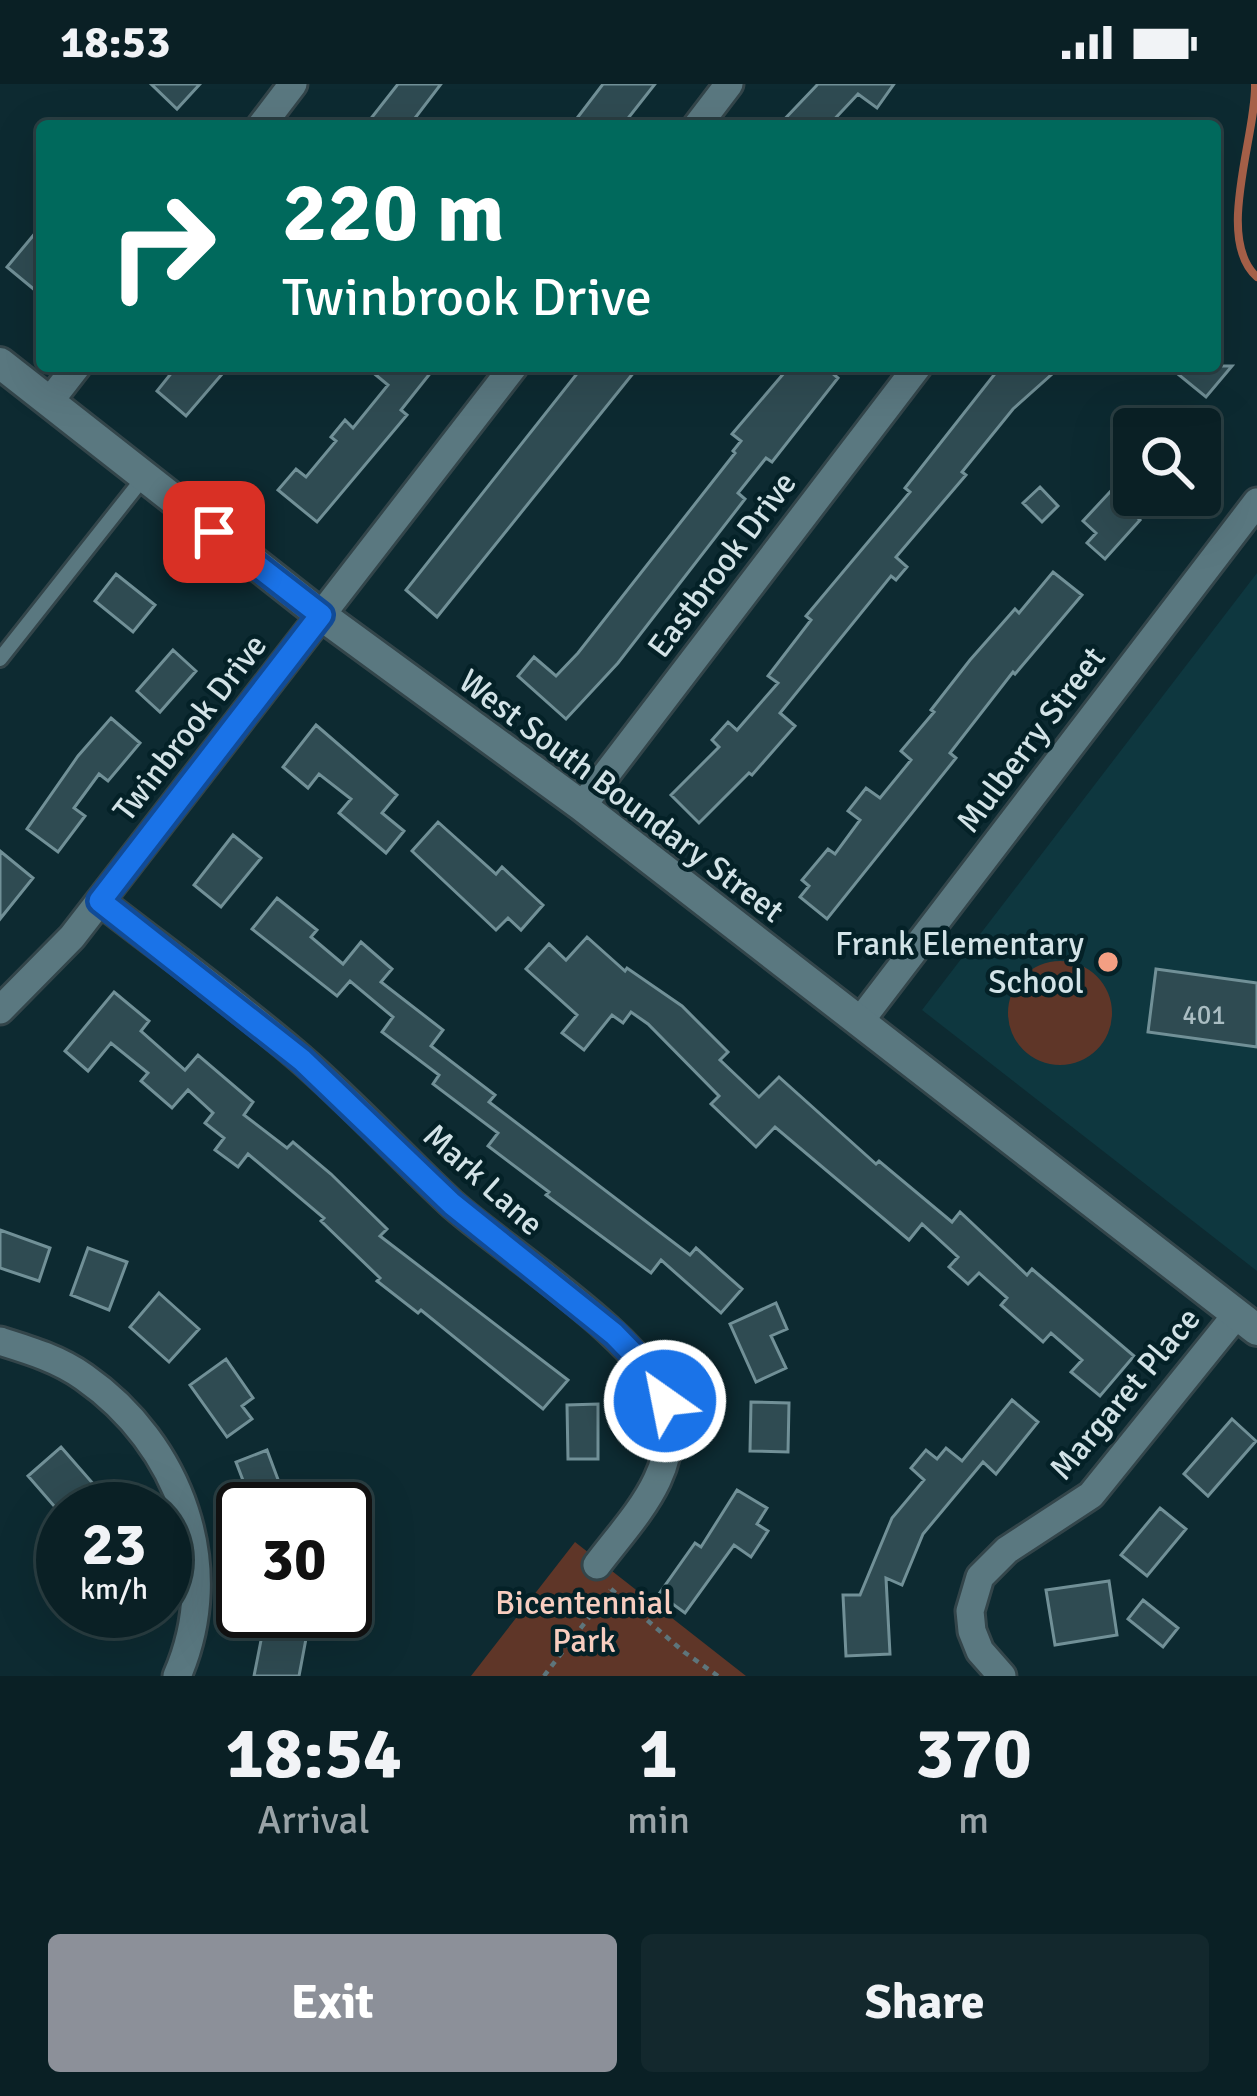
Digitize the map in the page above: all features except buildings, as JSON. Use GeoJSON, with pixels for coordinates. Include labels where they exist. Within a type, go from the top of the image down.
{"type":"FeatureCollection","features":[{"type":"Feature","properties":{"kind":"street"},"geometry":{"type":"LineString","coordinates":[[265,120],[293,84]]}},
{"type":"Feature","properties":{"kind":"street"},"geometry":{"type":"LineString","coordinates":[[702,120],[729,84]]}},
{"type":"Feature","properties":{"kind":"street","name":"West South Boundary Street"},"geometry":{"type":"LineString","coordinates":[[0,363],[321,615],[582,806],[1247,1322]]}},
{"type":"Feature","properties":{"kind":"street"},"geometry":{"type":"LineString","coordinates":[[49,402],[72,372]]}},
{"type":"Feature","properties":{"kind":"street","name":"Twinbrook Drive"},"geometry":{"type":"LineString","coordinates":[[0,1010],[38,975],[100,901],[509,372]]}},
{"type":"Feature","properties":{"kind":"street","name":"Eastbrook Drive"},"geometry":{"type":"LineString","coordinates":[[582,806],[913,372]]}},
{"type":"Feature","properties":{"kind":"street","name":"Mulberry Street"},"geometry":{"type":"LineString","coordinates":[[860,1021],[1257,502]]}},
{"type":"Feature","properties":{"kind":"street","name":"Mark Lane"},"geometry":{"type":"LineString","coordinates":[[100,901],[302,1060],[452,1204],[614,1334],[650,1371],[665,1401],[670,1427],[666,1464],[638,1511],[608,1578]]}},
{"type":"Feature","properties":{"kind":"street","name":"Margaret Place"},"geometry":{"type":"LineString","coordinates":[[1002,1676],[980,1651],[972,1631],[970,1611],[980,1577],[1007,1550],[1091,1495],[1247,1322]]}},
{"type":"Feature","properties":{"kind":"street"},"geometry":{"type":"LineString","coordinates":[[0,1341],[57,1361],[85,1377],[135,1420],[171,1474],[193,1534],[198,1567],[191,1635],[177,1676]]}},
{"type":"Feature","properties":{"kind":"lane"},"geometry":{"type":"LineString","coordinates":[[0,659],[144,477]]}},
{"type":"Feature","properties":{"kind":"path"},"geometry":{"type":"LineString","coordinates":[[544,1676],[608,1578],[684,1652],[718,1676]]}},
{"type":"Feature","properties":{"kind":"shaded area","name":"Frank Elementary School"},"geometry":{"type":"Polygon","coordinates":[[[1257,573],[1257,1271],[922,1010],[1257,573]]]}},
{"type":"Feature","properties":{"kind":"green space"},"geometry":{"type":"Polygon","coordinates":[[[1060,961],[1080,965],[1097,976],[1108,993],[1112,1013],[1108,1033],[1097,1050],[1080,1061],[1060,1065],[1040,1061],[1023,1050],[1012,1033],[1008,1013],[1012,993],[1023,976],[1040,965],[1060,961]]]}},
{"type":"Feature","properties":{"kind":"green space","name":"Bicentennial Park"},"geometry":{"type":"Polygon","coordinates":[[[575,1542],[746,1676],[471,1676],[575,1542]]]}},
{"type":"Feature","properties":{"kind":"waterway"},"geometry":{"type":"LineString","coordinates":[[1255,84],[1238,212],[1245,260],[1257,277]]}},
{"type":"Feature","properties":{"kind":"place","name":"Frank Elementary School"},"geometry":{"type":"Point","coordinates":[1108,962]}},
{"type":"Feature","properties":{"kind":"route"},"geometry":{"type":"LineString","coordinates":[[214,532],[321,615],[100,901],[302,1060],[452,1204],[614,1334],[650,1371],[665,1401]]}}]}
